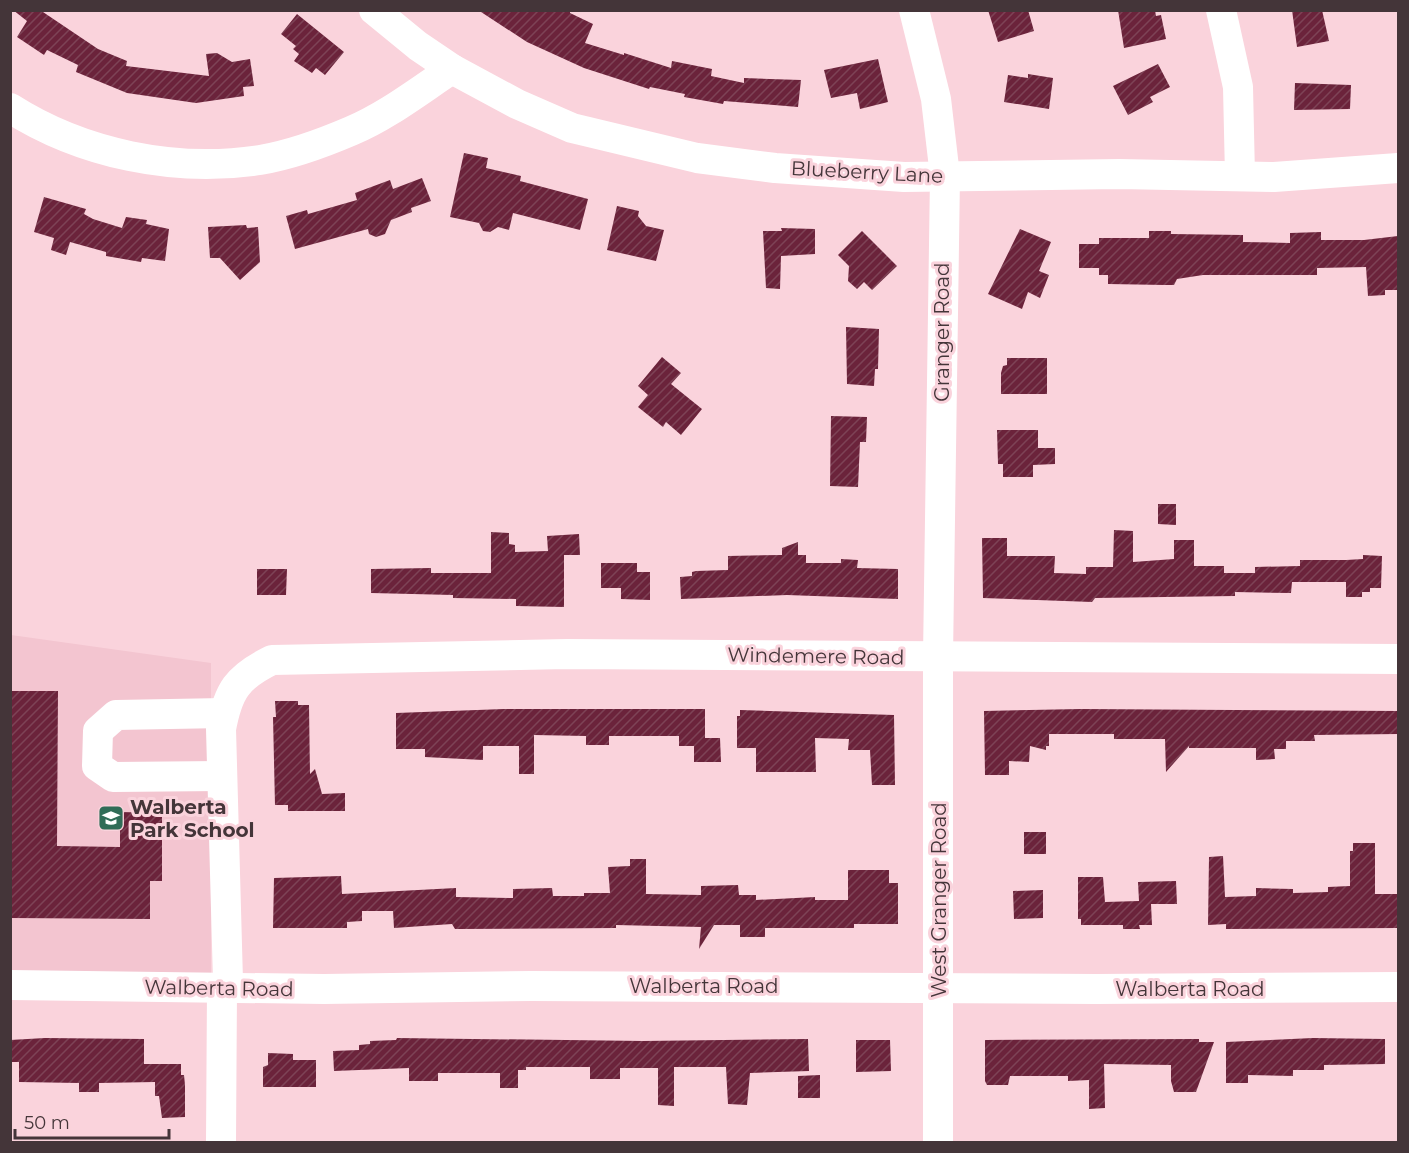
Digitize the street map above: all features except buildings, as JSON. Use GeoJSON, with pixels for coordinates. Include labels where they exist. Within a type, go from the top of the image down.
{"type":"FeatureCollection","features":[{"type":"Feature","properties":{"kind":"street","name":"Blueberry Lane"},"geometry":{"type":"LineString","coordinates":[[374,10],[418,46],[452,69],[517,104],[572,128],[618,141],[697,158],[775,168],[904,177],[1119,174],[1274,177],[1398,168]]}},
{"type":"Feature","properties":{"kind":"street","name":"Granger Road"},"geometry":{"type":"LineString","coordinates":[[914,10],[936,99],[945,176],[938,657]]}},
{"type":"Feature","properties":{"kind":"street"},"geometry":{"type":"LineString","coordinates":[[1221,10],[1238,87],[1240,176]]}},
{"type":"Feature","properties":{"kind":"street"},"geometry":{"type":"LineString","coordinates":[[10,108],[39,126],[66,138],[98,148],[154,160],[223,163],[260,160],[352,131],[392,109],[452,69]]}},
{"type":"Feature","properties":{"kind":"street","name":"Windemere Road"},"geometry":{"type":"LineString","coordinates":[[224,713],[225,704],[240,680],[248,672],[272,660],[567,654],[1398,659]]}},
{"type":"Feature","properties":{"kind":"street","name":"West Granger Road"},"geometry":{"type":"LineString","coordinates":[[938,657],[938,1143]]}},
{"type":"Feature","properties":{"kind":"street"},"geometry":{"type":"LineString","coordinates":[[221,776],[113,777],[97,766],[98,731],[116,715],[224,713],[221,729],[221,776],[228,981],[222,989],[221,1143]]}},
{"type":"Feature","properties":{"kind":"street","name":"Walberta Road"},"geometry":{"type":"LineString","coordinates":[[10,985],[222,989],[531,986],[1398,987]]}},
{"type":"Feature","properties":{"kind":"shaded area","name":"Walberta Park School"},"geometry":{"type":"Polygon","coordinates":[[[11,635],[211,663],[211,973],[11,973],[11,635]]]}},
{"type":"Feature","properties":{"kind":"place","name":"Walberta Park School"},"geometry":{"type":"Point","coordinates":[111,818]}}]}
